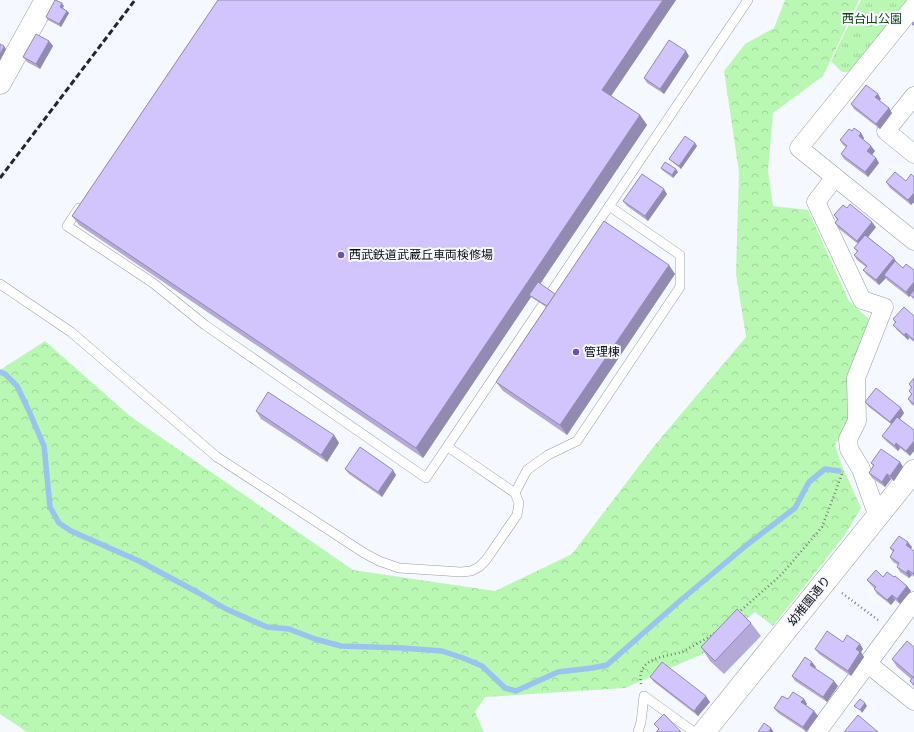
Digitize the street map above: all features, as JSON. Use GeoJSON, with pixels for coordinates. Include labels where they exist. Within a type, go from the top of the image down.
{"type":"FeatureCollection","features":[{"type":"Feature","properties":{"kind":"street"},"geometry":{"type":"LineString","coordinates":[[0,83],[46,0]]}},
{"type":"Feature","properties":{"kind":"street"},"geometry":{"type":"LineString","coordinates":[[914,6],[799,148],[914,241]]}},
{"type":"Feature","properties":{"kind":"street"},"geometry":{"type":"LineString","coordinates":[[914,96],[886,131],[914,154]]}},
{"type":"Feature","properties":{"kind":"street"},"geometry":{"type":"LineString","coordinates":[[835,177],[816,202],[862,300],[884,307],[856,378],[857,421],[848,439],[849,449],[861,469],[878,517]]}},
{"type":"Feature","properties":{"kind":"street","name":"幼稚園通り"},"geometry":{"type":"LineString","coordinates":[[704,732],[914,471]]}},
{"type":"Feature","properties":{"kind":"street"},"geometry":{"type":"LineString","coordinates":[[817,732],[914,601]]}},
{"type":"Feature","properties":{"kind":"street"},"geometry":{"type":"LineString","coordinates":[[867,663],[914,701]]}},
{"type":"Feature","properties":{"kind":"lane"},"geometry":{"type":"LineString","coordinates":[[85,199],[67,226],[153,283],[205,326],[426,478],[748,0]]}},
{"type":"Feature","properties":{"kind":"lane"},"geometry":{"type":"LineString","coordinates":[[515,493],[527,470],[548,455],[577,441],[680,287],[680,255],[609,206]]}},
{"type":"Feature","properties":{"kind":"lane"},"geometry":{"type":"LineString","coordinates":[[0,284],[71,332],[217,457],[364,553],[379,561],[398,568],[461,572],[471,571],[479,567],[486,560],[517,515],[519,503],[515,493],[448,447]]}},
{"type":"Feature","properties":{"kind":"lane"},"geometry":{"type":"LineString","coordinates":[[638,732],[641,722],[644,696],[694,732]]}},
{"type":"Feature","properties":{"kind":"path"},"geometry":{"type":"LineString","coordinates":[[736,614],[781,575],[822,527],[842,474]]}},
{"type":"Feature","properties":{"kind":"path"},"geometry":{"type":"LineString","coordinates":[[826,580],[892,630]]}},
{"type":"Feature","properties":{"kind":"path"},"geometry":{"type":"LineString","coordinates":[[644,696],[640,680],[642,669],[648,662],[682,651],[714,634],[719,629]]}},
{"type":"Feature","properties":{"kind":"green space"},"geometry":{"type":"Polygon","coordinates":[[[785,0],[859,0],[823,76],[773,113],[768,171],[773,206],[808,210],[849,301],[869,319],[848,378],[849,421],[835,445],[842,466],[861,508],[844,536],[773,626],[755,612],[709,651],[625,688],[485,697],[475,712],[484,732],[27,732],[0,714],[0,370],[45,341],[130,416],[353,570],[495,591],[572,554],[655,445],[746,337],[736,274],[739,172],[724,71],[745,44],[774,28],[785,0]]]}},
{"type":"Feature","properties":{"kind":"green space","name":"西台山公園"},"geometry":{"type":"Polygon","coordinates":[[[861,0],[908,0],[851,72],[842,72],[831,61],[861,0]]]}},
{"type":"Feature","properties":{"kind":"building"},"geometry":{"type":"Polygon","coordinates":[[[55,0],[62,3],[60,7],[67,11],[59,24],[46,17],[55,0]]]}},
{"type":"Feature","properties":{"kind":"building","name":"西武鉄道武蔵丘車両検修場"},"geometry":{"type":"Polygon","coordinates":[[[218,0],[663,0],[602,90],[640,115],[416,448],[72,216],[218,0]]]}},
{"type":"Feature","properties":{"kind":"building"},"geometry":{"type":"Polygon","coordinates":[[[36,34],[49,41],[36,64],[23,57],[36,34]]]}},
{"type":"Feature","properties":{"kind":"building"},"geometry":{"type":"Polygon","coordinates":[[[669,40],[686,51],[660,89],[644,78],[669,40]]]}},
{"type":"Feature","properties":{"kind":"building"},"geometry":{"type":"Polygon","coordinates":[[[0,44],[4,46],[0,55],[0,44]]]}},
{"type":"Feature","properties":{"kind":"building"},"geometry":{"type":"Polygon","coordinates":[[[866,85],[878,94],[875,97],[889,108],[876,124],[851,104],[866,85]]]}},
{"type":"Feature","properties":{"kind":"building"},"geometry":{"type":"Polygon","coordinates":[[[854,128],[861,133],[859,136],[871,146],[867,151],[876,158],[865,172],[841,154],[847,146],[840,140],[849,129],[852,131],[854,128]]]}},
{"type":"Feature","properties":{"kind":"building"},"geometry":{"type":"Polygon","coordinates":[[[685,136],[695,143],[679,166],[669,159],[685,136]]]}},
{"type":"Feature","properties":{"kind":"building"},"geometry":{"type":"Polygon","coordinates":[[[665,162],[676,169],[672,175],[661,168],[665,162]]]}},
{"type":"Feature","properties":{"kind":"building"},"geometry":{"type":"Polygon","coordinates":[[[895,172],[906,181],[911,174],[914,177],[914,193],[908,200],[886,182],[895,172]]]}},
{"type":"Feature","properties":{"kind":"building"},"geometry":{"type":"Polygon","coordinates":[[[642,174],[664,189],[645,216],[623,201],[642,174]]]}},
{"type":"Feature","properties":{"kind":"building"},"geometry":{"type":"Polygon","coordinates":[[[850,204],[872,222],[857,241],[835,223],[838,219],[834,215],[843,205],[847,208],[850,204]]]}},
{"type":"Feature","properties":{"kind":"building","name":"管理棟"},"geometry":{"type":"Polygon","coordinates":[[[604,221],[669,265],[560,425],[496,382],[604,221]]]}},
{"type":"Feature","properties":{"kind":"building"},"geometry":{"type":"Polygon","coordinates":[[[865,235],[894,258],[876,280],[863,270],[867,266],[854,255],[858,251],[854,248],[865,235]]]}},
{"type":"Feature","properties":{"kind":"building"},"geometry":{"type":"Polygon","coordinates":[[[895,261],[903,268],[906,264],[914,270],[914,282],[906,292],[884,275],[895,261]]]}},
{"type":"Feature","properties":{"kind":"building"},"geometry":{"type":"Polygon","coordinates":[[[538,282],[555,294],[547,306],[529,295],[538,282]]]}},
{"type":"Feature","properties":{"kind":"building"},"geometry":{"type":"Polygon","coordinates":[[[914,290],[914,298],[910,295],[914,290]]]}},
{"type":"Feature","properties":{"kind":"building"},"geometry":{"type":"Polygon","coordinates":[[[904,307],[914,316],[914,340],[906,333],[904,335],[893,325],[896,322],[893,319],[904,307]]]}},
{"type":"Feature","properties":{"kind":"building"},"geometry":{"type":"Polygon","coordinates":[[[914,378],[914,404],[908,399],[912,394],[909,391],[912,387],[909,384],[914,378]]]}},
{"type":"Feature","properties":{"kind":"building"},"geometry":{"type":"Polygon","coordinates":[[[876,388],[901,408],[890,422],[865,402],[876,388]]]}},
{"type":"Feature","properties":{"kind":"building"},"geometry":{"type":"Polygon","coordinates":[[[268,392],[334,435],[321,455],[256,411],[268,392]]]}},
{"type":"Feature","properties":{"kind":"building"},"geometry":{"type":"Polygon","coordinates":[[[897,417],[914,430],[914,441],[906,451],[896,443],[895,446],[882,436],[897,417]]]}},
{"type":"Feature","properties":{"kind":"building"},"geometry":{"type":"Polygon","coordinates":[[[360,447],[393,470],[378,492],[345,469],[360,447]]]}},
{"type":"Feature","properties":{"kind":"building"},"geometry":{"type":"Polygon","coordinates":[[[881,449],[900,462],[890,476],[887,474],[882,482],[869,473],[874,465],[871,463],[881,449]]]}},
{"type":"Feature","properties":{"kind":"building"},"geometry":{"type":"Polygon","coordinates":[[[899,536],[908,542],[906,545],[914,551],[914,574],[908,570],[906,573],[897,567],[899,563],[890,557],[894,550],[890,548],[899,536]]]}},
{"type":"Feature","properties":{"kind":"building"},"geometry":{"type":"Polygon","coordinates":[[[876,570],[883,577],[887,572],[894,577],[895,576],[907,586],[897,599],[892,595],[887,600],[874,589],[876,587],[867,580],[876,570]]]}},
{"type":"Feature","properties":{"kind":"building"},"geometry":{"type":"Polygon","coordinates":[[[737,609],[751,623],[715,661],[701,647],[737,609]]]}},
{"type":"Feature","properties":{"kind":"building"},"geometry":{"type":"Polygon","coordinates":[[[827,631],[843,642],[847,635],[860,644],[856,649],[860,652],[848,671],[815,649],[827,631]]]}},
{"type":"Feature","properties":{"kind":"building"},"geometry":{"type":"Polygon","coordinates":[[[907,641],[914,647],[914,685],[910,681],[913,677],[892,659],[907,641]]]}},
{"type":"Feature","properties":{"kind":"building"},"geometry":{"type":"Polygon","coordinates":[[[805,657],[812,662],[810,665],[834,681],[823,697],[792,676],[805,657]]]}},
{"type":"Feature","properties":{"kind":"building"},"geometry":{"type":"Polygon","coordinates":[[[662,662],[706,696],[694,711],[650,677],[662,662]]]}},
{"type":"Feature","properties":{"kind":"building"},"geometry":{"type":"Polygon","coordinates":[[[793,692],[804,699],[801,702],[814,711],[803,727],[774,708],[782,696],[788,699],[793,692]]]}},
{"type":"Feature","properties":{"kind":"building"},"geometry":{"type":"Polygon","coordinates":[[[860,699],[865,703],[860,710],[854,706],[860,699]]]}},
{"type":"Feature","properties":{"kind":"building"},"geometry":{"type":"Polygon","coordinates":[[[664,714],[681,732],[656,732],[659,729],[654,724],[664,714]]]}},
{"type":"Feature","properties":{"kind":"building"},"geometry":{"type":"Polygon","coordinates":[[[858,715],[878,732],[844,732],[858,715]]]}},
{"type":"Feature","properties":{"kind":"building"},"geometry":{"type":"Polygon","coordinates":[[[764,723],[771,728],[769,731],[770,732],[758,732],[764,723]]]}},
{"type":"Feature","properties":{"kind":"waterway"},"geometry":{"type":"LineString","coordinates":[[0,372],[5,374],[17,386],[29,411],[44,446],[50,507],[59,523],[71,531],[139,561],[226,609],[267,627],[289,629],[315,639],[341,646],[442,651],[482,666],[505,688],[516,691],[558,672],[607,665],[748,544],[795,508],[809,482],[825,469],[839,471]]}},
{"type":"Feature","properties":{"kind":"railway"},"geometry":{"type":"LineString","coordinates":[[0,178],[135,0]]}},
{"type":"Feature","properties":{"kind":"place","name":"西武鉄道武蔵丘車両検修場"},"geometry":{"type":"Point","coordinates":[341,255]}},
{"type":"Feature","properties":{"kind":"place","name":"管理棟"},"geometry":{"type":"Point","coordinates":[576,352]}}]}
